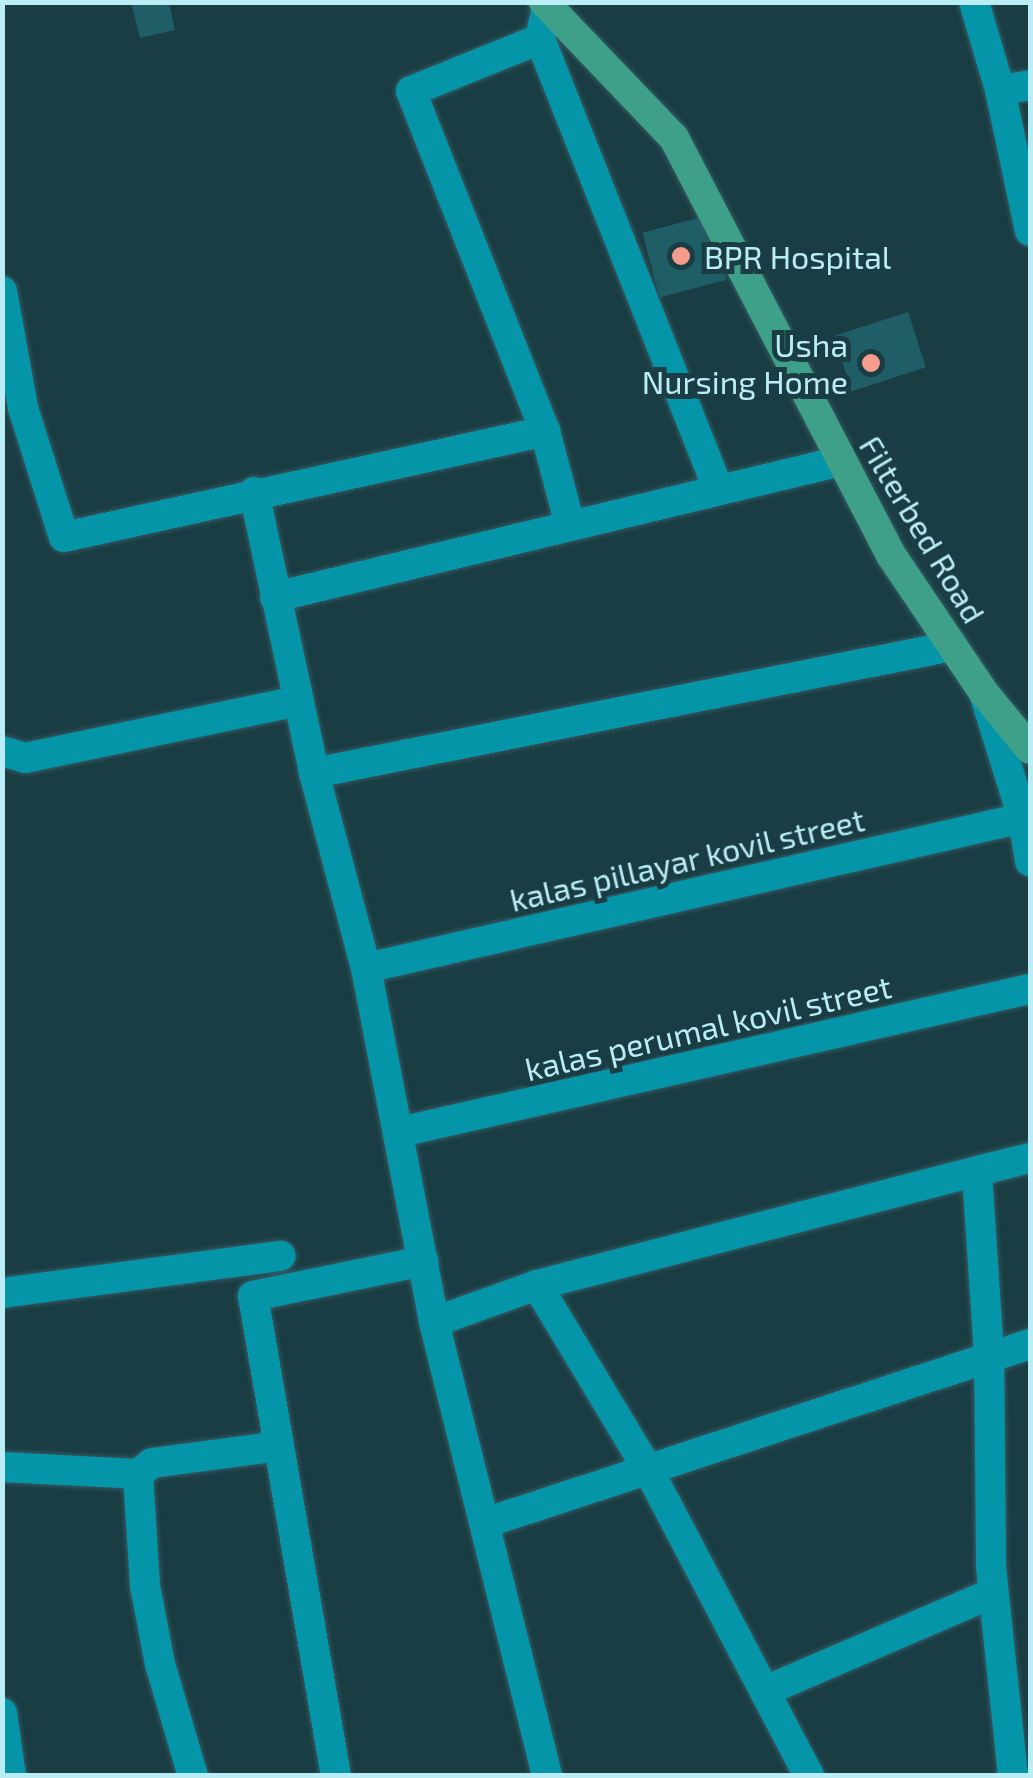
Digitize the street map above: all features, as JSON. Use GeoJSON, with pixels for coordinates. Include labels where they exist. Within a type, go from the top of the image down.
{"type":"FeatureCollection","features":[{"type":"Feature","properties":{"kind":"main road","name":"Filterbed Road"},"geometry":{"type":"LineString","coordinates":[[545,5],[674,138],[890,555],[984,693],[1030,749]]}},
{"type":"Feature","properties":{"kind":"street"},"geometry":{"type":"LineString","coordinates":[[974,2],[1000,90],[1030,231]]}},
{"type":"Feature","properties":{"kind":"street"},"geometry":{"type":"LineString","coordinates":[[545,5],[540,39],[718,490]]}},
{"type":"Feature","properties":{"kind":"street"},"geometry":{"type":"LineString","coordinates":[[540,39],[410,91],[545,432],[570,524]]}},
{"type":"Feature","properties":{"kind":"street"},"geometry":{"type":"LineString","coordinates":[[1000,90],[1030,85]]}},
{"type":"Feature","properties":{"kind":"street"},"geometry":{"type":"LineString","coordinates":[[2,290],[23,408],[64,537],[254,492],[545,432]]}},
{"type":"Feature","properties":{"kind":"street"},"geometry":{"type":"LineString","coordinates":[[275,597],[841,461]]}},
{"type":"Feature","properties":{"kind":"street"},"geometry":{"type":"LineString","coordinates":[[254,492],[314,772],[366,968],[434,1322],[547,1776]]}},
{"type":"Feature","properties":{"kind":"street"},"geometry":{"type":"LineString","coordinates":[[314,772],[952,646]]}},
{"type":"Feature","properties":{"kind":"street"},"geometry":{"type":"LineString","coordinates":[[984,693],[1024,818],[1030,860]]}},
{"type":"Feature","properties":{"kind":"street"},"geometry":{"type":"LineString","coordinates":[[2,751],[25,758],[298,701]]}},
{"type":"Feature","properties":{"kind":"street","name":"kalas pillayar kovil street"},"geometry":{"type":"LineString","coordinates":[[366,968],[1024,818]]}},
{"type":"Feature","properties":{"kind":"street","name":"kalas perumal kovil street"},"geometry":{"type":"LineString","coordinates":[[400,1132],[1030,989]]}},
{"type":"Feature","properties":{"kind":"street"},"geometry":{"type":"LineString","coordinates":[[434,1322],[536,1284],[1030,1158]]}},
{"type":"Feature","properties":{"kind":"street"},"geometry":{"type":"LineString","coordinates":[[977,1170],[988,1354],[994,1592],[1013,1776]]}},
{"type":"Feature","properties":{"kind":"street"},"geometry":{"type":"LineString","coordinates":[[2,1293],[281,1256]]}},
{"type":"Feature","properties":{"kind":"street"},"geometry":{"type":"LineString","coordinates":[[336,1776],[253,1296],[423,1261]]}},
{"type":"Feature","properties":{"kind":"street"},"geometry":{"type":"LineString","coordinates":[[536,1284],[650,1473],[808,1776]]}},
{"type":"Feature","properties":{"kind":"street"},"geometry":{"type":"LineString","coordinates":[[484,1524],[650,1473],[988,1354],[1030,1344]]}},
{"type":"Feature","properties":{"kind":"street"},"geometry":{"type":"LineString","coordinates":[[2,1467],[138,1474],[152,1463],[279,1446]]}},
{"type":"Feature","properties":{"kind":"street"},"geometry":{"type":"LineString","coordinates":[[138,1474],[145,1586],[160,1664],[194,1776]]}},
{"type":"Feature","properties":{"kind":"street"},"geometry":{"type":"LineString","coordinates":[[765,1691],[994,1592]]}},
{"type":"Feature","properties":{"kind":"street"},"geometry":{"type":"LineString","coordinates":[[2,1714],[11,1776]]}},
{"type":"Feature","properties":{"kind":"building"},"geometry":{"type":"Polygon","coordinates":[[[131,2],[169,2],[175,30],[140,38],[131,2]]]}},
{"type":"Feature","properties":{"kind":"building"},"geometry":{"type":"Polygon","coordinates":[[[709,215],[726,280],[660,298],[642,233],[709,215]]]}},
{"type":"Feature","properties":{"kind":"building"},"geometry":{"type":"Polygon","coordinates":[[[908,312],[926,367],[852,391],[834,336],[908,312]]]}},
{"type":"Feature","properties":{"kind":"place","name":"BPR Hospital"},"geometry":{"type":"Point","coordinates":[681,256]}},
{"type":"Feature","properties":{"kind":"place","name":"Usha Nursing Home"},"geometry":{"type":"Point","coordinates":[871,363]}}]}
